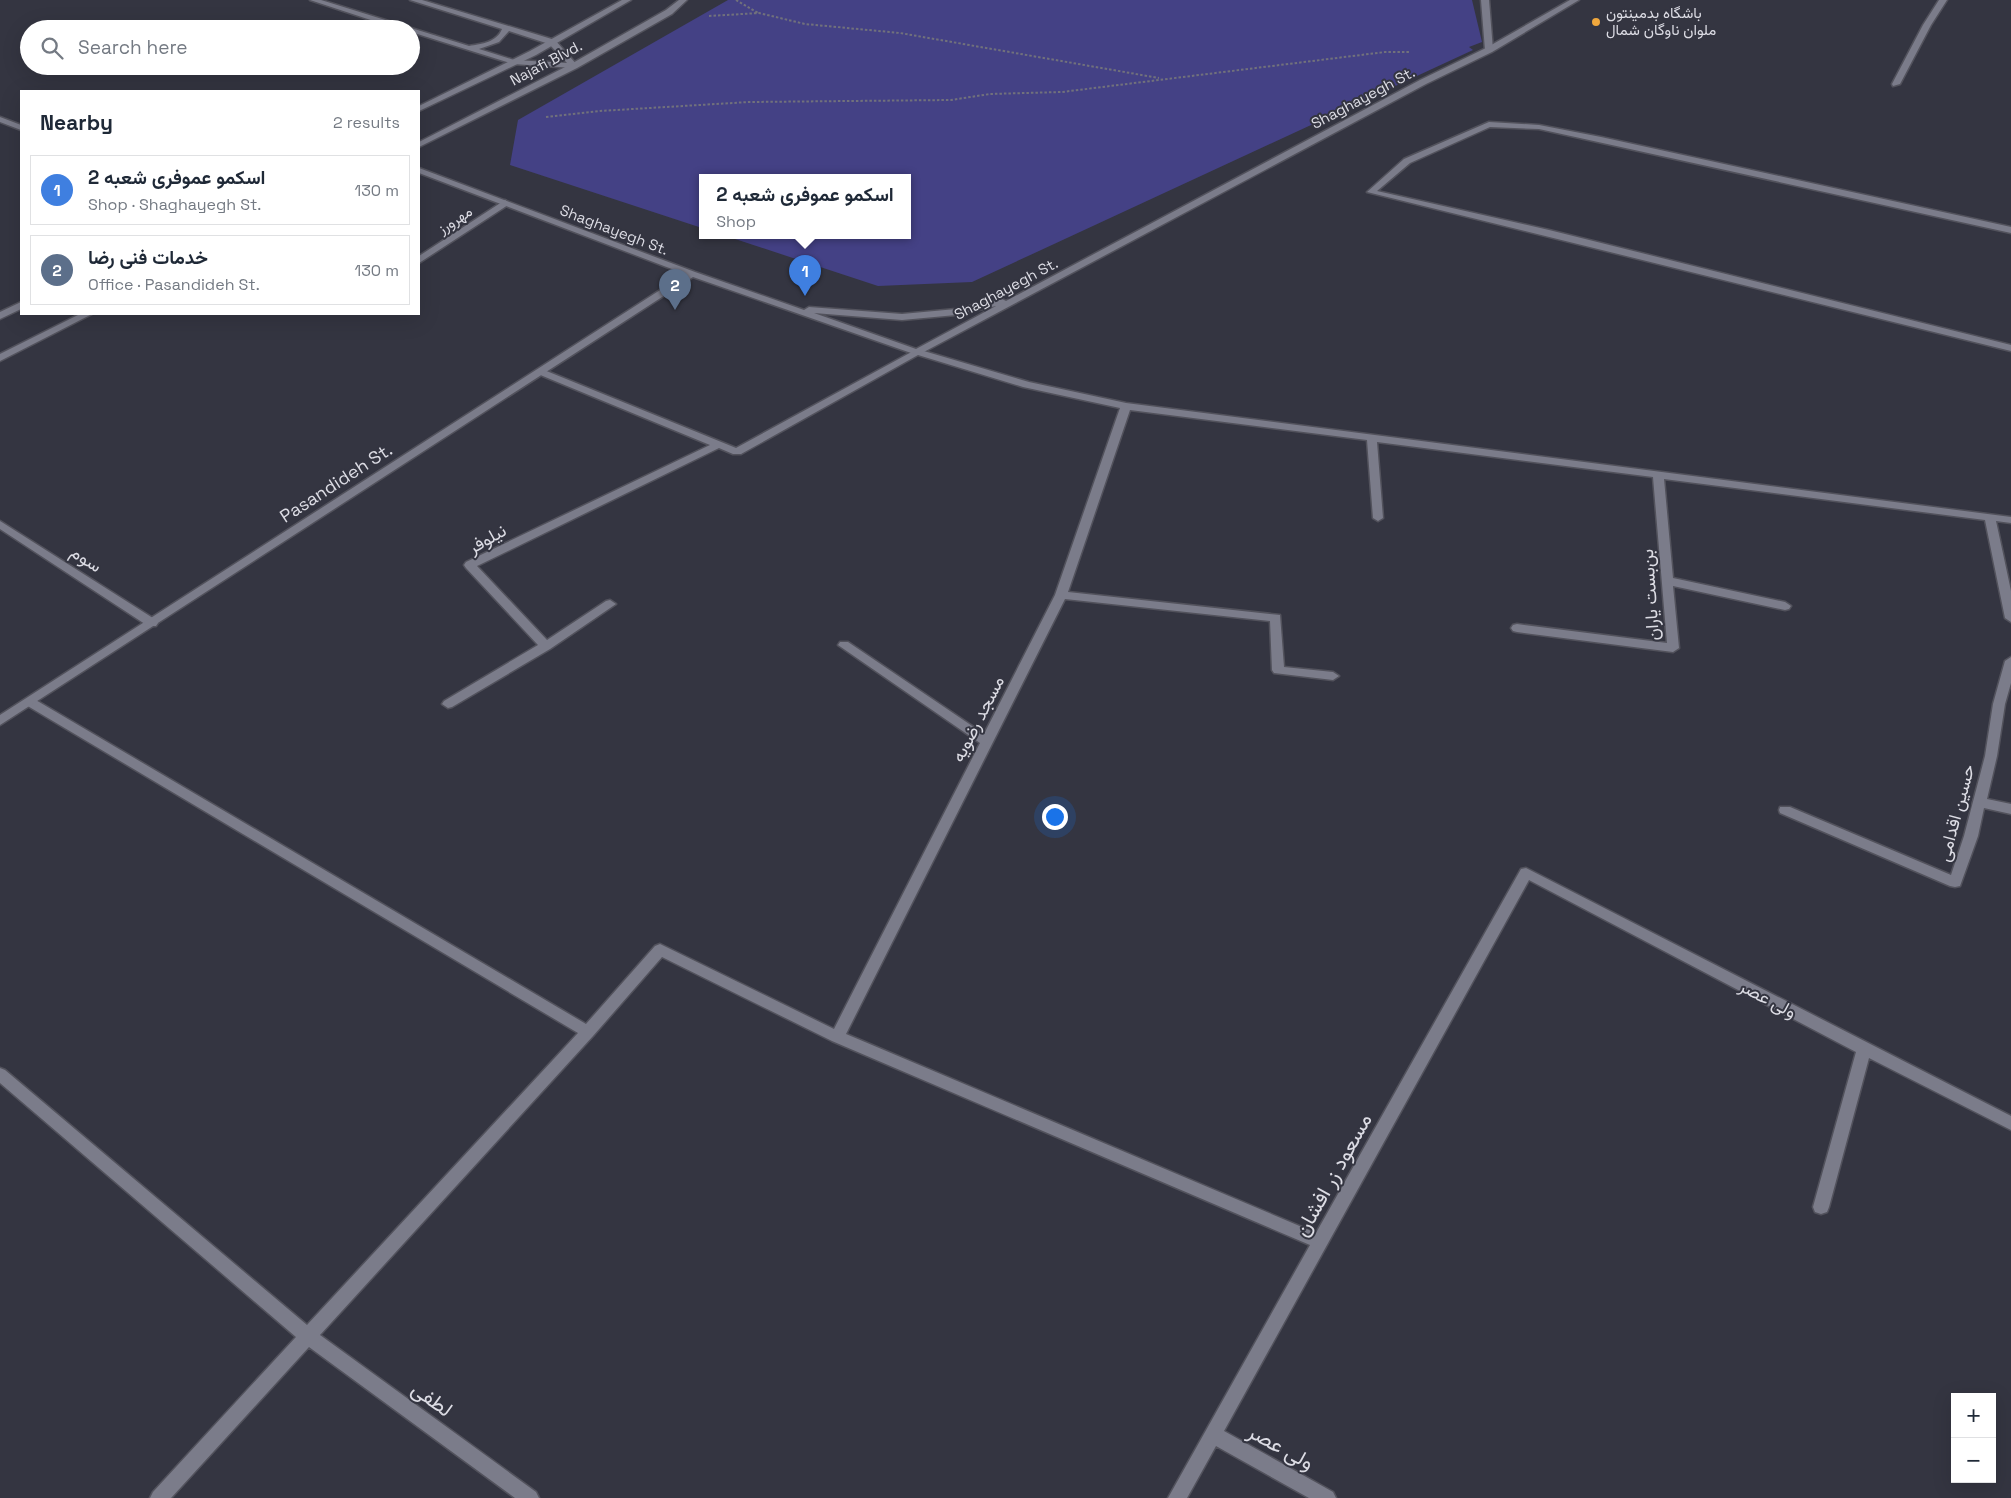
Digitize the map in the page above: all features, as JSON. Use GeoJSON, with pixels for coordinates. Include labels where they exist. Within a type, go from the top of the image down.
{"type":"FeatureCollection","features":[{"type":"Feature","properties":{"kind":"street"},"geometry":{"type":"LineString","coordinates":[[314,0],[377,20]]}},
{"type":"Feature","properties":{"kind":"street"},"geometry":{"type":"LineString","coordinates":[[414,0],[552,42],[574,66]]}},
{"type":"Feature","properties":{"kind":"street","name":"Najafi Blvd."},"geometry":{"type":"LineString","coordinates":[[420,108],[552,42],[627,0]]}},
{"type":"Feature","properties":{"kind":"street","name":"Najafi Blvd."},"geometry":{"type":"LineString","coordinates":[[420,144],[574,66],[669,12],[683,0]]}},
{"type":"Feature","properties":{"kind":"street"},"geometry":{"type":"LineString","coordinates":[[1485,0],[1489,50]]}},
{"type":"Feature","properties":{"kind":"street"},"geometry":{"type":"LineString","coordinates":[[1896,84],[1927,25],[1943,0]]}},
{"type":"Feature","properties":{"kind":"street","name":"Shaghayegh St."},"geometry":{"type":"LineString","coordinates":[[420,170],[692,274],[917,352],[1423,82],[1489,50],[1572,1]]}},
{"type":"Feature","properties":{"kind":"street"},"geometry":{"type":"LineString","coordinates":[[468,48],[480,46],[500,38],[505,34],[506,28]]}},
{"type":"Feature","properties":{"kind":"street"},"geometry":{"type":"LineString","coordinates":[[420,33],[513,62],[574,66]]}},
{"type":"Feature","properties":{"kind":"street"},"geometry":{"type":"LineString","coordinates":[[0,119],[20,128]]}},
{"type":"Feature","properties":{"kind":"street"},"geometry":{"type":"LineString","coordinates":[[2011,230],[1601,139],[1539,128],[1489,124],[1407,161],[1371,192],[1550,233],[2011,348]]}},
{"type":"Feature","properties":{"kind":"street","name":"مهرورز"},"geometry":{"type":"LineString","coordinates":[[420,259],[505,204]]}},
{"type":"Feature","properties":{"kind":"street","name":"Pasandideh St."},"geometry":{"type":"LineString","coordinates":[[0,721],[692,274]]}},
{"type":"Feature","properties":{"kind":"street"},"geometry":{"type":"LineString","coordinates":[[789,308],[902,317],[956,312],[1017,299]]}},
{"type":"Feature","properties":{"kind":"street"},"geometry":{"type":"LineString","coordinates":[[0,316],[20,306]]}},
{"type":"Feature","properties":{"kind":"street"},"geometry":{"type":"LineString","coordinates":[[0,358],[85,315]]}},
{"type":"Feature","properties":{"kind":"street"},"geometry":{"type":"LineString","coordinates":[[541,372],[737,452],[917,352],[1027,385],[1126,406],[2011,520]]}},
{"type":"Feature","properties":{"kind":"street","name":"مسجد رضویه"},"geometry":{"type":"LineString","coordinates":[[837,1037],[1061,595],[1126,406]]}},
{"type":"Feature","properties":{"kind":"street"},"geometry":{"type":"LineString","coordinates":[[1372,438],[1378,518]]}},
{"type":"Feature","properties":{"kind":"street","name":"نیلوفر"},"geometry":{"type":"LineString","coordinates":[[546,646],[470,565],[719,444]]}},
{"type":"Feature","properties":{"kind":"street","name":"بن‌بست یاران"},"geometry":{"type":"LineString","coordinates":[[1516,628],[1673,648],[1658,475]]}},
{"type":"Feature","properties":{"kind":"street"},"geometry":{"type":"LineString","coordinates":[[1990,518],[2011,618]]}},
{"type":"Feature","properties":{"kind":"street","name":"سوم"},"geometry":{"type":"LineString","coordinates":[[0,524],[152,623]]}},
{"type":"Feature","properties":{"kind":"street"},"geometry":{"type":"LineString","coordinates":[[1668,581],[1785,606]]}},
{"type":"Feature","properties":{"kind":"street"},"geometry":{"type":"LineString","coordinates":[[1061,595],[1276,618],[1278,670],[1333,676]]}},
{"type":"Feature","properties":{"kind":"street"},"geometry":{"type":"LineString","coordinates":[[448,704],[546,646],[610,604]]}},
{"type":"Feature","properties":{"kind":"street"},"geometry":{"type":"LineString","coordinates":[[844,645],[986,741]]}},
{"type":"Feature","properties":{"kind":"street","name":"حسین اقدامی"},"geometry":{"type":"LineString","coordinates":[[1785,810],[1955,882],[1971,836],[1990,756],[1999,704],[2011,661]]}},
{"type":"Feature","properties":{"kind":"street"},"geometry":{"type":"LineString","coordinates":[[30,702],[588,1032]]}},
{"type":"Feature","properties":{"kind":"street"},"geometry":{"type":"LineString","coordinates":[[1979,802],[2011,809]]}},
{"type":"Feature","properties":{"kind":"street","name":"ولی عصر"},"geometry":{"type":"LineString","coordinates":[[1526,872],[1864,1049],[2011,1123]]}},
{"type":"Feature","properties":{"kind":"street","name":"مسعود زر افشان"},"geometry":{"type":"LineString","coordinates":[[1177,1498],[1526,872]]}},
{"type":"Feature","properties":{"kind":"street"},"geometry":{"type":"LineString","coordinates":[[159,1498],[588,1032],[660,950],[837,1037],[1320,1242]]}},
{"type":"Feature","properties":{"kind":"street"},"geometry":{"type":"LineString","coordinates":[[1821,1207],[1864,1049]]}},
{"type":"Feature","properties":{"kind":"street","name":"لطفی"},"geometry":{"type":"LineString","coordinates":[[0,1074],[307,1336],[530,1498]]}},
{"type":"Feature","properties":{"kind":"street","name":"ولی عصر"},"geometry":{"type":"LineString","coordinates":[[1213,1435],[1327,1498]]}},
{"type":"Feature","properties":{"kind":"path"},"geometry":{"type":"LineString","coordinates":[[736,0],[759,13],[805,24],[900,33],[1162,78]]}},
{"type":"Feature","properties":{"kind":"path"},"geometry":{"type":"LineString","coordinates":[[700,17],[759,13]]}},
{"type":"Feature","properties":{"kind":"path"},"geometry":{"type":"LineString","coordinates":[[545,117],[600,111],[749,102],[950,100],[990,94],[1062,92],[1162,78],[1385,52],[1414,52]]}},
{"type":"Feature","properties":{"kind":"shaded area"},"geometry":{"type":"Polygon","coordinates":[[[728,0],[1472,0],[1482,42],[1469,47],[1473,50],[972,282],[878,286],[735,239],[911,239],[911,174],[699,174],[699,227],[510,165],[518,120],[728,0]]]}},
{"type":"Feature","properties":{"kind":"place","name":"باشگاه بدمینتون ملوان ناوگان شمال"},"geometry":{"type":"Point","coordinates":[1596,22]}},
{"type":"Feature","properties":{"kind":"place","name":"اسکمو عموفری شعبه 2"},"geometry":{"type":"Point","coordinates":[805,296]}},
{"type":"Feature","properties":{"kind":"place","name":"خدمات فنی رضا"},"geometry":{"type":"Point","coordinates":[675,310]}}]}
